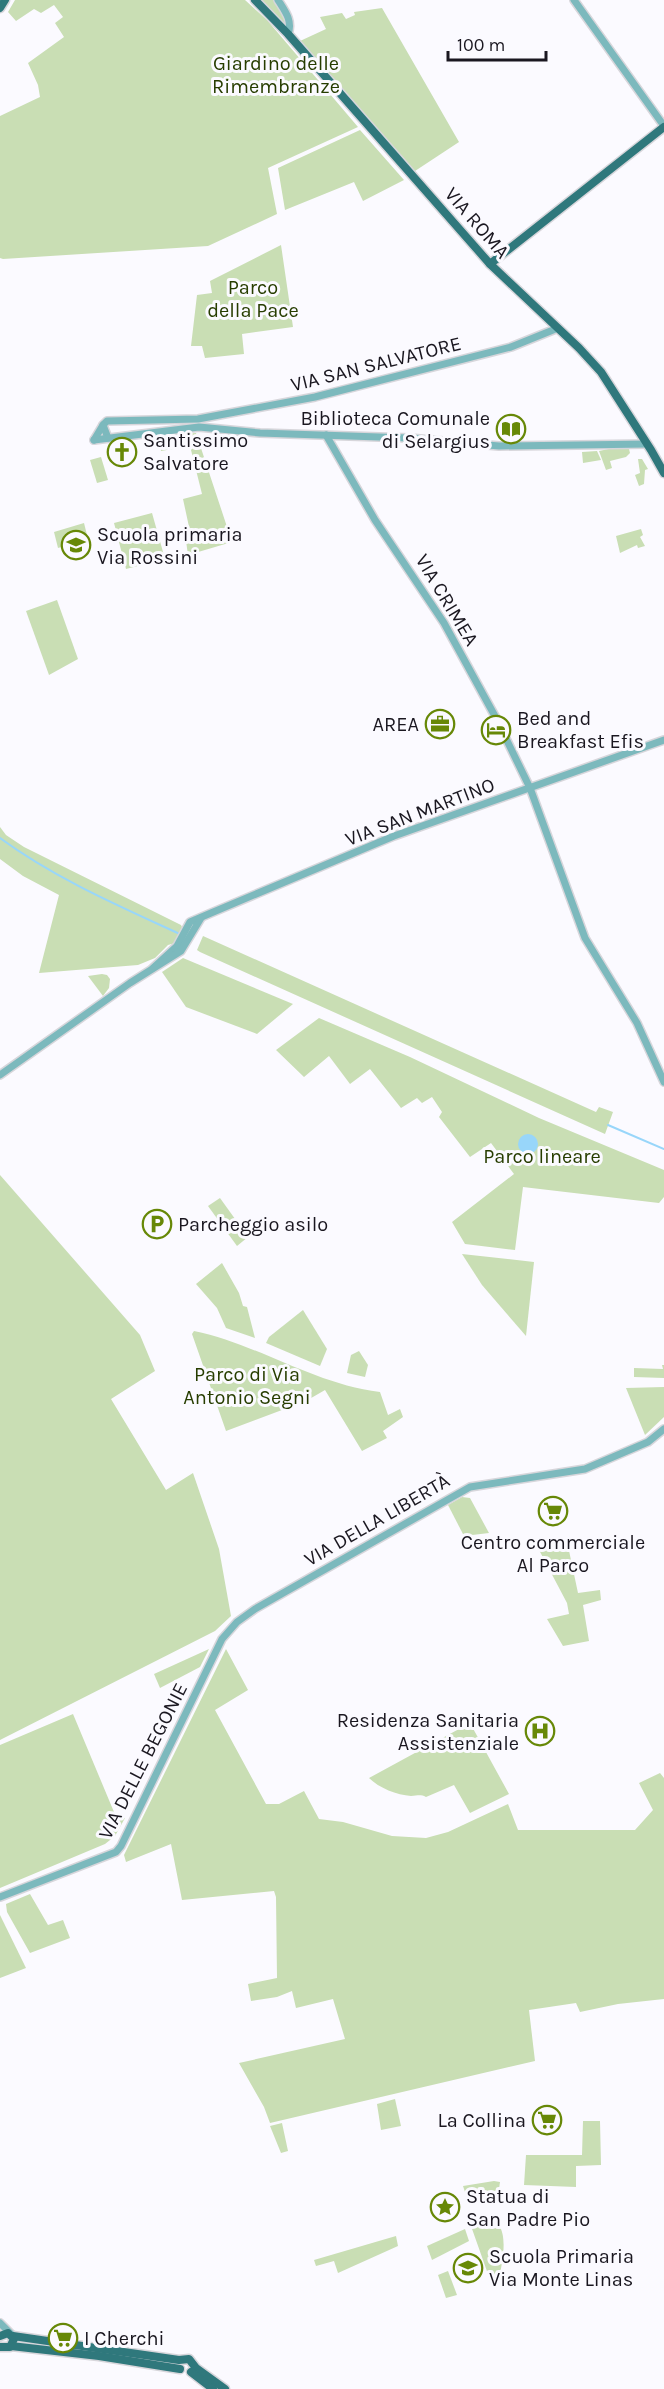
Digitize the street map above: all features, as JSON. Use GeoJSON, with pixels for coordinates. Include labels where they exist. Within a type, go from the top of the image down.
{"type":"FeatureCollection","features":[{"type":"Feature","properties":{"kind":"main road","name":"VIA ROMA"},"geometry":{"type":"LineString","coordinates":[[255,0],[289,31],[490,264],[601,372],[664,473]]}},
{"type":"Feature","properties":{"kind":"main road"},"geometry":{"type":"LineString","coordinates":[[490,264],[664,127]]}},
{"type":"Feature","properties":{"kind":"main road"},"geometry":{"type":"LineString","coordinates":[[2,2341],[14,2342],[12,2335],[182,2365]]}},
{"type":"Feature","properties":{"kind":"main road"},"geometry":{"type":"LineString","coordinates":[[2,2341],[99,2356],[182,2365],[189,2360],[192,2368],[213,2389]]}},
{"type":"Feature","properties":{"kind":"main road"},"geometry":{"type":"LineString","coordinates":[[182,2365],[184,2373],[192,2368]]}},
{"type":"Feature","properties":{"kind":"main road"},"geometry":{"type":"LineString","coordinates":[[192,2368],[225,2389]]}},
{"type":"Feature","properties":{"kind":"street"},"geometry":{"type":"LineString","coordinates":[[278,0],[288,16],[289,31]]}},
{"type":"Feature","properties":{"kind":"street"},"geometry":{"type":"LineString","coordinates":[[574,0],[664,127]]}},
{"type":"Feature","properties":{"kind":"street","name":"VIA SAN SALVATORE"},"geometry":{"type":"LineString","coordinates":[[199,423],[396,378],[512,347],[558,328]]}},
{"type":"Feature","properties":{"kind":"street"},"geometry":{"type":"LineString","coordinates":[[199,423],[93,440],[107,421],[199,423],[260,433],[409,438],[499,446],[647,444]]}},
{"type":"Feature","properties":{"kind":"street"},"geometry":{"type":"LineString","coordinates":[[103,425],[108,438]]}},
{"type":"Feature","properties":{"kind":"street","name":"VIA CRIMEA"},"geometry":{"type":"LineString","coordinates":[[327,435],[375,520],[444,623],[496,718],[530,788],[585,938],[636,1021],[664,1082]]}},
{"type":"Feature","properties":{"kind":"street","name":"VIA SAN MARTINO"},"geometry":{"type":"LineString","coordinates":[[0,1075],[153,968],[174,957],[191,926],[201,918],[394,836],[664,740]]}},
{"type":"Feature","properties":{"kind":"street","name":"VIA DELLA LIBERTÀ"},"geometry":{"type":"LineString","coordinates":[[222,1639],[237,1622],[255,1609],[470,1487],[585,1469],[648,1442],[664,1429]]}},
{"type":"Feature","properties":{"kind":"street","name":"VIA DELLE BEGONIE"},"geometry":{"type":"LineString","coordinates":[[0,1897],[116,1852],[122,1846],[222,1639]]}},
{"type":"Feature","properties":{"kind":"street"},"geometry":{"type":"LineString","coordinates":[[0,2323],[12,2335]]}},
{"type":"Feature","properties":{"kind":"green space","name":"Giardino delle Rimembranze"},"geometry":{"type":"Polygon","coordinates":[[[15,0],[245,0],[267,20],[358,127],[268,168],[277,214],[208,246],[0,258],[0,116],[40,97],[38,85],[28,63],[64,37],[55,23],[63,17],[54,5],[41,13],[34,9],[16,21],[8,12],[15,0]]]}},
{"type":"Feature","properties":{"kind":"green space"},"geometry":{"type":"Polygon","coordinates":[[[260,0],[277,0],[289,23],[286,27],[260,0]]]}},
{"type":"Feature","properties":{"kind":"green space"},"geometry":{"type":"Polygon","coordinates":[[[382,8],[459,142],[415,171],[300,41],[326,29],[320,17],[342,13],[346,19],[355,15],[354,12],[382,8]]]}},
{"type":"Feature","properties":{"kind":"green space"},"geometry":{"type":"Polygon","coordinates":[[[360,130],[404,180],[363,201],[354,182],[285,210],[278,168],[360,130]]]}},
{"type":"Feature","properties":{"kind":"green space","name":"Parco della Pace"},"geometry":{"type":"Polygon","coordinates":[[[281,245],[293,327],[242,334],[244,354],[205,358],[202,346],[191,346],[197,295],[212,293],[210,281],[281,245]]]}},
{"type":"Feature","properties":{"kind":"green space"},"geometry":{"type":"Polygon","coordinates":[[[196,433],[232,542],[188,555],[186,541],[191,536],[183,499],[202,494],[190,446],[161,451],[158,436],[196,433]]]}},
{"type":"Feature","properties":{"kind":"green space"},"geometry":{"type":"Polygon","coordinates":[[[628,445],[630,453],[626,457],[610,461],[612,468],[606,470],[599,451],[628,445]]]}},
{"type":"Feature","properties":{"kind":"green space"},"geometry":{"type":"Polygon","coordinates":[[[597,451],[601,460],[583,463],[582,452],[597,451]]]}},
{"type":"Feature","properties":{"kind":"green space"},"geometry":{"type":"Polygon","coordinates":[[[101,457],[108,480],[97,483],[90,460],[101,457]]]}},
{"type":"Feature","properties":{"kind":"green space"},"geometry":{"type":"Polygon","coordinates":[[[638,459],[642,459],[648,469],[645,470],[644,484],[639,486],[635,475],[640,473],[638,459]]]}},
{"type":"Feature","properties":{"kind":"green space"},"geometry":{"type":"Polygon","coordinates":[[[152,513],[165,559],[126,569],[114,523],[152,513]]]}},
{"type":"Feature","properties":{"kind":"green space"},"geometry":{"type":"Polygon","coordinates":[[[84,523],[88,539],[58,548],[54,532],[84,523]]]}},
{"type":"Feature","properties":{"kind":"green space"},"geometry":{"type":"Polygon","coordinates":[[[641,529],[643,535],[640,537],[645,546],[638,548],[637,545],[620,553],[616,536],[641,529]]]}},
{"type":"Feature","properties":{"kind":"green space"},"geometry":{"type":"Polygon","coordinates":[[[57,600],[78,659],[49,675],[26,611],[57,600]]]}},
{"type":"Feature","properties":{"kind":"green space"},"geometry":{"type":"Polygon","coordinates":[[[0,827],[6,835],[24,847],[181,925],[175,943],[168,945],[155,958],[138,965],[39,973],[59,895],[23,876],[0,859],[0,827]]]}},
{"type":"Feature","properties":{"kind":"green space"},"geometry":{"type":"Polygon","coordinates":[[[203,936],[596,1112],[599,1107],[613,1112],[605,1134],[200,952],[197,950],[203,936]]]}},
{"type":"Feature","properties":{"kind":"green space"},"geometry":{"type":"Polygon","coordinates":[[[183,958],[293,1004],[257,1034],[186,1007],[162,972],[183,958]]]}},
{"type":"Feature","properties":{"kind":"green space"},"geometry":{"type":"Polygon","coordinates":[[[107,975],[110,979],[109,988],[103,996],[88,976],[107,975]]]}},
{"type":"Feature","properties":{"kind":"green space","name":"Parco lineare"},"geometry":{"type":"Polygon","coordinates":[[[319,1018],[410,1057],[539,1118],[664,1170],[664,1197],[659,1203],[523,1187],[515,1250],[465,1244],[452,1222],[514,1174],[491,1143],[470,1157],[439,1117],[442,1112],[432,1097],[422,1103],[417,1098],[401,1108],[370,1069],[350,1084],[329,1056],[304,1077],[276,1050],[319,1018]]]}},
{"type":"Feature","properties":{"kind":"green space"},"geometry":{"type":"Polygon","coordinates":[[[0,1175],[140,1335],[155,1371],[111,1399],[166,1490],[193,1473],[219,1549],[231,1616],[215,1631],[0,1740],[0,1175]]]}},
{"type":"Feature","properties":{"kind":"green space"},"geometry":{"type":"Polygon","coordinates":[[[220,1198],[248,1237],[237,1246],[208,1206],[220,1198]]]}},
{"type":"Feature","properties":{"kind":"green space"},"geometry":{"type":"Polygon","coordinates":[[[462,1254],[534,1262],[526,1336],[482,1285],[462,1254]]]}},
{"type":"Feature","properties":{"kind":"green space"},"geometry":{"type":"Polygon","coordinates":[[[222,1263],[239,1293],[243,1306],[247,1307],[255,1338],[226,1328],[217,1308],[196,1284],[222,1263]]]}},
{"type":"Feature","properties":{"kind":"green space"},"geometry":{"type":"Polygon","coordinates":[[[303,1310],[327,1349],[320,1366],[266,1343],[269,1337],[303,1310]]]}},
{"type":"Feature","properties":{"kind":"green space","name":"Parco di Via Antonio Segni"},"geometry":{"type":"Polygon","coordinates":[[[194,1331],[241,1345],[332,1381],[380,1392],[388,1415],[400,1409],[403,1417],[383,1431],[387,1438],[362,1451],[325,1390],[306,1401],[226,1431],[192,1334],[194,1331]]]}},
{"type":"Feature","properties":{"kind":"green space"},"geometry":{"type":"Polygon","coordinates":[[[359,1351],[368,1365],[365,1377],[347,1373],[351,1355],[359,1351]]]}},
{"type":"Feature","properties":{"kind":"green space"},"geometry":{"type":"Polygon","coordinates":[[[662,1365],[664,1365],[664,1378],[634,1377],[634,1368],[663,1369],[662,1365]]]}},
{"type":"Feature","properties":{"kind":"green space"},"geometry":{"type":"Polygon","coordinates":[[[664,1387],[664,1417],[645,1435],[626,1388],[664,1387]]]}},
{"type":"Feature","properties":{"kind":"green space"},"geometry":{"type":"Polygon","coordinates":[[[462,1497],[470,1498],[489,1533],[464,1536],[448,1505],[462,1497]]]}},
{"type":"Feature","properties":{"kind":"green space"},"geometry":{"type":"Polygon","coordinates":[[[568,1546],[578,1593],[600,1590],[601,1600],[583,1605],[589,1641],[563,1646],[547,1619],[569,1614],[567,1603],[538,1548],[568,1546]]]}},
{"type":"Feature","properties":{"kind":"green space"},"geometry":{"type":"Polygon","coordinates":[[[209,1649],[200,1667],[160,1688],[154,1674],[209,1649]]]}},
{"type":"Feature","properties":{"kind":"green space"},"geometry":{"type":"Polygon","coordinates":[[[226,1649],[248,1690],[215,1710],[266,1804],[279,1804],[304,1791],[319,1819],[343,1822],[392,1836],[426,1838],[448,1832],[508,1804],[518,1830],[635,1830],[653,1810],[639,1783],[660,1773],[664,1778],[664,1999],[618,2004],[580,2012],[576,2003],[529,2010],[535,2061],[270,2123],[264,2107],[239,2063],[345,2039],[333,1999],[296,2008],[292,1991],[277,1997],[251,2001],[248,1984],[277,1978],[274,1891],[182,1900],[171,1844],[126,1862],[124,1855],[226,1649]]]}},
{"type":"Feature","properties":{"kind":"green space"},"geometry":{"type":"Polygon","coordinates":[[[73,1714],[114,1812],[125,1818],[115,1836],[105,1844],[0,1888],[0,1745],[73,1714]]]}},
{"type":"Feature","properties":{"kind":"green space"},"geometry":{"type":"Polygon","coordinates":[[[470,1723],[509,1794],[470,1813],[454,1785],[426,1797],[411,1796],[388,1790],[369,1778],[470,1723]]]}},
{"type":"Feature","properties":{"kind":"green space"},"geometry":{"type":"Polygon","coordinates":[[[30,1894],[48,1925],[63,1920],[70,1938],[30,1953],[7,1912],[6,1904],[30,1894]]]}},
{"type":"Feature","properties":{"kind":"green space"},"geometry":{"type":"Polygon","coordinates":[[[0,1915],[26,1968],[0,1978],[0,1915]]]}},
{"type":"Feature","properties":{"kind":"green space"},"geometry":{"type":"Polygon","coordinates":[[[395,2099],[401,2126],[381,2130],[377,2104],[395,2099]]]}},
{"type":"Feature","properties":{"kind":"green space"},"geometry":{"type":"Polygon","coordinates":[[[583,2121],[600,2121],[601,2165],[576,2166],[576,2187],[524,2185],[526,2155],[582,2155],[583,2121]]]}},
{"type":"Feature","properties":{"kind":"green space"},"geometry":{"type":"Polygon","coordinates":[[[282,2123],[288,2151],[281,2153],[270,2126],[282,2123]]]}},
{"type":"Feature","properties":{"kind":"green space"},"geometry":{"type":"Polygon","coordinates":[[[500,2182],[499,2189],[469,2204],[463,2186],[500,2182]]]}},
{"type":"Feature","properties":{"kind":"green space"},"geometry":{"type":"Polygon","coordinates":[[[488,2219],[500,2227],[503,2235],[504,2244],[499,2279],[489,2277],[471,2226],[488,2219]]]}},
{"type":"Feature","properties":{"kind":"green space"},"geometry":{"type":"Polygon","coordinates":[[[465,2229],[469,2241],[432,2260],[427,2246],[465,2229]]]}},
{"type":"Feature","properties":{"kind":"green space"},"geometry":{"type":"Polygon","coordinates":[[[396,2236],[398,2246],[338,2273],[334,2261],[316,2266],[314,2260],[396,2236]]]}},
{"type":"Feature","properties":{"kind":"green space"},"geometry":{"type":"Polygon","coordinates":[[[448,2271],[457,2295],[446,2298],[438,2275],[448,2271]]]}},
{"type":"Feature","properties":{"kind":"water"},"geometry":{"type":"Polygon","coordinates":[[[528,1134],[535,1137],[538,1144],[535,1151],[528,1154],[521,1151],[518,1144],[521,1137],[528,1134]]]}},
{"type":"Feature","properties":{"kind":"waterway"},"geometry":{"type":"LineString","coordinates":[[0,838],[66,879],[182,935]]}},
{"type":"Feature","properties":{"kind":"waterway"},"geometry":{"type":"LineString","coordinates":[[608,1125],[664,1149]]}},
{"type":"Feature","properties":{"kind":"place","name":"Biblioteca Comunale di Selargius"},"geometry":{"type":"Point","coordinates":[511,429]}},
{"type":"Feature","properties":{"kind":"place","name":"Santissimo Salvatore"},"geometry":{"type":"Point","coordinates":[122,452]}},
{"type":"Feature","properties":{"kind":"place","name":"Scuola primaria Via Rossini"},"geometry":{"type":"Point","coordinates":[76,545]}},
{"type":"Feature","properties":{"kind":"place","name":"AREA"},"geometry":{"type":"Point","coordinates":[440,724]}},
{"type":"Feature","properties":{"kind":"place","name":"Bed and Breakfast Efis"},"geometry":{"type":"Point","coordinates":[496,730]}},
{"type":"Feature","properties":{"kind":"place","name":"Parcheggio asilo"},"geometry":{"type":"Point","coordinates":[157,1224]}},
{"type":"Feature","properties":{"kind":"place","name":"Centro commerciale Al Parco"},"geometry":{"type":"Point","coordinates":[553,1511]}},
{"type":"Feature","properties":{"kind":"place","name":"Residenza Sanitaria Assistenziale"},"geometry":{"type":"Point","coordinates":[540,1731]}},
{"type":"Feature","properties":{"kind":"place","name":"La Collina"},"geometry":{"type":"Point","coordinates":[547,2120]}},
{"type":"Feature","properties":{"kind":"place","name":"Statua di San Padre Pio"},"geometry":{"type":"Point","coordinates":[445,2207]}},
{"type":"Feature","properties":{"kind":"place","name":"Scuola Primaria Via Monte Linas"},"geometry":{"type":"Point","coordinates":[468,2268]}},
{"type":"Feature","properties":{"kind":"place","name":"I Cherchi"},"geometry":{"type":"Point","coordinates":[63,2338]}}]}
